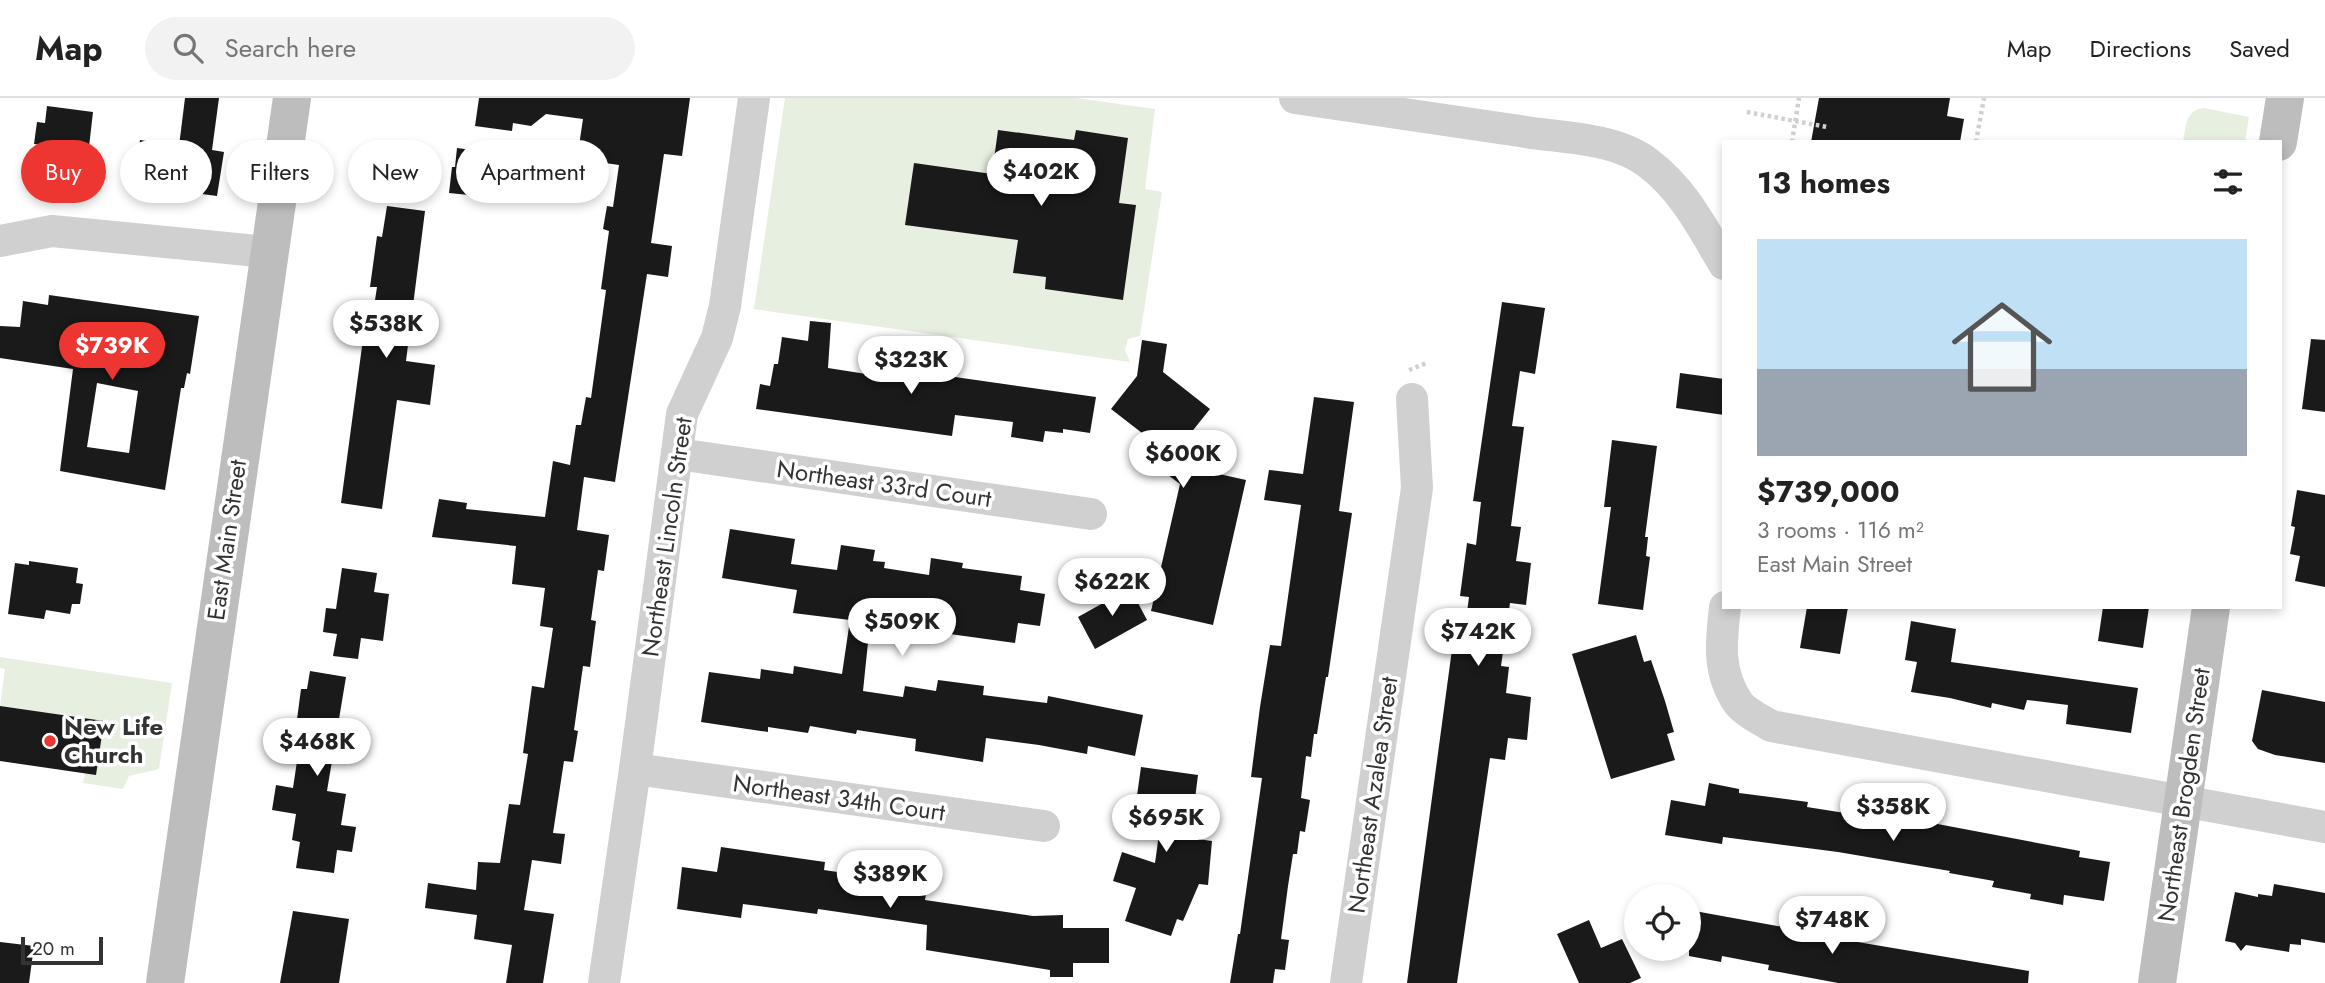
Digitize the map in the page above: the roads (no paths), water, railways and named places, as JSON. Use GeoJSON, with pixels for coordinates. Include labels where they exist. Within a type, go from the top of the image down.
{"type":"FeatureCollection","features":[{"type":"Feature","properties":{"kind":"main road","name":"East Main Street"},"geometry":{"type":"LineString","coordinates":[[165,983],[292,98]]}},
{"type":"Feature","properties":{"kind":"main road"},"geometry":{"type":"LineString","coordinates":[[2278,140],[2285,98]]}},
{"type":"Feature","properties":{"kind":"main road","name":"Northeast Brogden Street"},"geometry":{"type":"LineString","coordinates":[[2157,983],[2211,609]]}},
{"type":"Feature","properties":{"kind":"street","name":"Northeast Lincoln Street"},"geometry":{"type":"LineString","coordinates":[[604,983],[682,414],[717,338],[725,306],[754,98]]}},
{"type":"Feature","properties":{"kind":"street"},"geometry":{"type":"LineString","coordinates":[[1294,98],[1457,109],[1624,150],[1647,162],[1684,199],[1722,261]]}},
{"type":"Feature","properties":{"kind":"street"},"geometry":{"type":"LineString","coordinates":[[0,241],[52,231],[268,252]]}},
{"type":"Feature","properties":{"kind":"street","name":"Northeast Azalea Street"},"geometry":{"type":"LineString","coordinates":[[1346,983],[1417,488],[1412,399]]}},
{"type":"Feature","properties":{"kind":"street","name":"Northeast 33rd Court"},"geometry":{"type":"LineString","coordinates":[[678,454],[1091,514]]}},
{"type":"Feature","properties":{"kind":"street"},"geometry":{"type":"LineString","coordinates":[[1725,609],[1721,642],[1722,670],[1740,705],[1771,726],[2325,827]]}},
{"type":"Feature","properties":{"kind":"street","name":"Northeast 34th Court"},"geometry":{"type":"LineString","coordinates":[[635,769],[1044,826]]}},
{"type":"Feature","properties":{"kind":"place","name":"New Life Church"},"geometry":{"type":"Point","coordinates":[50,741]}}]}
